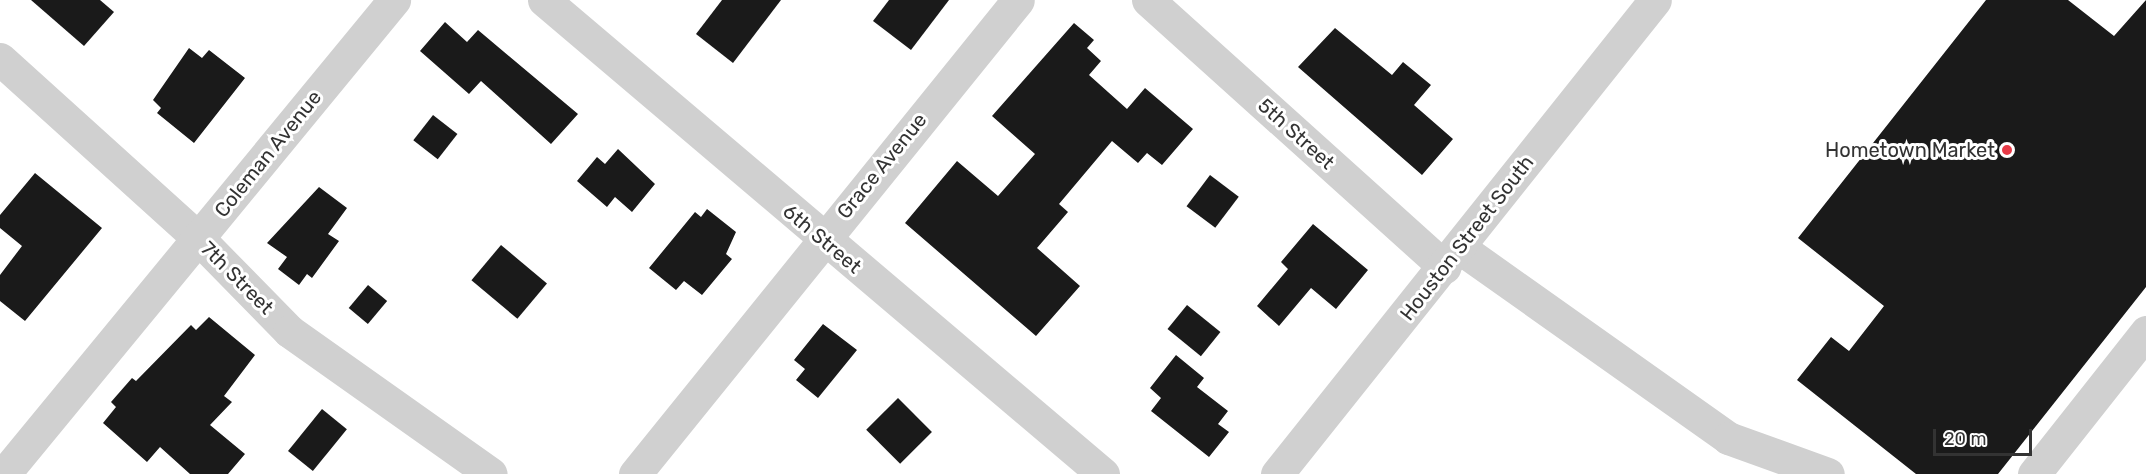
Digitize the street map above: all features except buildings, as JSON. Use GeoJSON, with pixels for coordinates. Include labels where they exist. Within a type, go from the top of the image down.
{"type":"FeatureCollection","features":[{"type":"Feature","properties":{"kind":"street","name":"Coleman Avenue"},"geometry":{"type":"LineString","coordinates":[[4,474],[394,0]]}},
{"type":"Feature","properties":{"kind":"street","name":"6th Street"},"geometry":{"type":"LineString","coordinates":[[544,0],[822,240],[1103,474]]}},
{"type":"Feature","properties":{"kind":"street","name":"Grace Avenue"},"geometry":{"type":"LineString","coordinates":[[635,474],[1018,0]]}},
{"type":"Feature","properties":{"kind":"street","name":"5th Street"},"geometry":{"type":"LineString","coordinates":[[1148,0],[1453,258],[1728,438],[1828,474]]}},
{"type":"Feature","properties":{"kind":"street","name":"Houston Street South"},"geometry":{"type":"LineString","coordinates":[[1277,474],[1453,258],[1655,0]]}},
{"type":"Feature","properties":{"kind":"street","name":"7th Street"},"geometry":{"type":"LineString","coordinates":[[0,59],[199,239],[289,331],[491,474]]}},
{"type":"Feature","properties":{"kind":"street"},"geometry":{"type":"LineString","coordinates":[[2034,474],[2146,332]]}},
{"type":"Feature","properties":{"kind":"place","name":"Hometown Market"},"geometry":{"type":"Point","coordinates":[2007,150]}}]}
